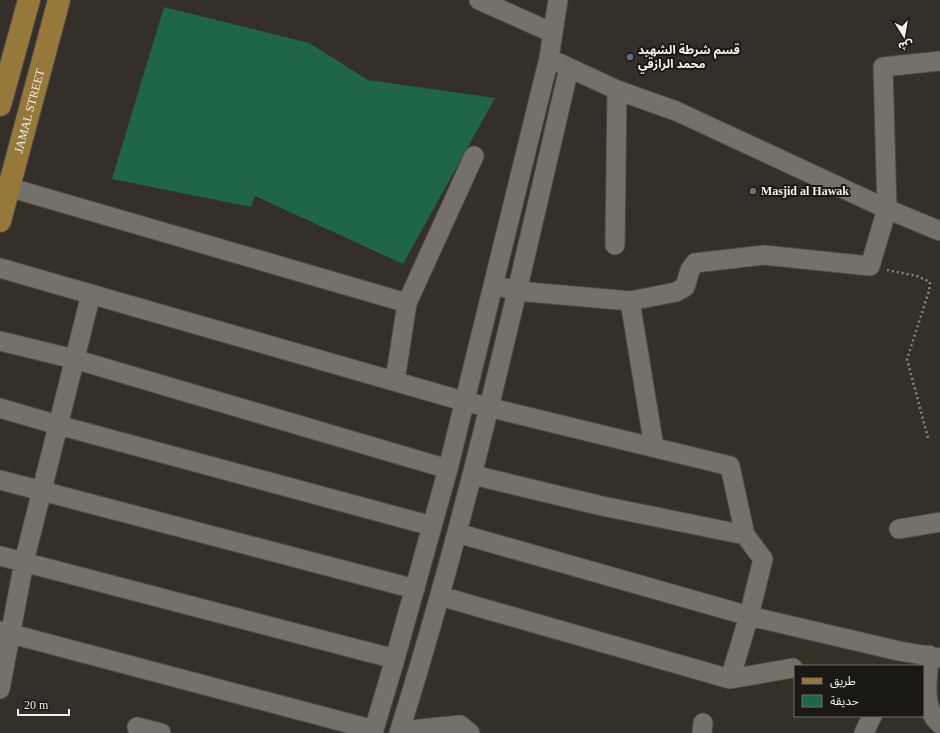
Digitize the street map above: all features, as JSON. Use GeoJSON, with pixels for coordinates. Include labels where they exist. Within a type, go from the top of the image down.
{"type":"FeatureCollection","features":[{"type":"Feature","properties":{"kind":"main road"},"geometry":{"type":"LineString","coordinates":[[0,105],[29,0]]}},
{"type":"Feature","properties":{"kind":"main road","name":"JAMAL STREET"},"geometry":{"type":"LineString","coordinates":[[0,221],[59,0]]}},
{"type":"Feature","properties":{"kind":"street"},"geometry":{"type":"LineString","coordinates":[[479,0],[552,33]]}},
{"type":"Feature","properties":{"kind":"street"},"geometry":{"type":"LineString","coordinates":[[5,632],[373,732],[396,659],[448,469],[549,58],[558,0]]}},
{"type":"Feature","properties":{"kind":"street"},"geometry":{"type":"LineString","coordinates":[[549,58],[617,90],[676,111],[887,209],[940,231]]}},
{"type":"Feature","properties":{"kind":"street"},"geometry":{"type":"LineString","coordinates":[[493,284],[517,291],[630,301],[676,292],[685,287],[690,270],[695,263],[764,255],[870,266],[887,209],[883,67],[940,61]]}},
{"type":"Feature","properties":{"kind":"street"},"geometry":{"type":"LineString","coordinates":[[470,733],[460,725],[400,732],[440,596],[473,475],[569,68]]}},
{"type":"Feature","properties":{"kind":"street"},"geometry":{"type":"LineString","coordinates":[[615,245],[617,90]]}},
{"type":"Feature","properties":{"kind":"street"},"geometry":{"type":"LineString","coordinates":[[395,381],[407,303],[474,156]]}},
{"type":"Feature","properties":{"kind":"street"},"geometry":{"type":"LineString","coordinates":[[8,187],[407,303]]}},
{"type":"Feature","properties":{"kind":"street"},"geometry":{"type":"LineString","coordinates":[[0,268],[464,401],[730,466],[746,535],[763,559],[749,616],[730,679]]}},
{"type":"Feature","properties":{"kind":"street"},"geometry":{"type":"LineString","coordinates":[[0,689],[5,632],[91,294]]}},
{"type":"Feature","properties":{"kind":"street"},"geometry":{"type":"LineString","coordinates":[[630,301],[654,447]]}},
{"type":"Feature","properties":{"kind":"street"},"geometry":{"type":"LineString","coordinates":[[0,341],[74,360],[448,469]]}},
{"type":"Feature","properties":{"kind":"street"},"geometry":{"type":"LineString","coordinates":[[0,408],[432,526]]}},
{"type":"Feature","properties":{"kind":"street"},"geometry":{"type":"LineString","coordinates":[[473,475],[602,506],[746,535]]}},
{"type":"Feature","properties":{"kind":"street"},"geometry":{"type":"LineString","coordinates":[[0,480],[415,589]]}},
{"type":"Feature","properties":{"kind":"street"},"geometry":{"type":"LineString","coordinates":[[899,529],[940,522]]}},
{"type":"Feature","properties":{"kind":"street"},"geometry":{"type":"LineString","coordinates":[[457,533],[896,659],[935,657],[927,703],[933,718],[940,724]]}},
{"type":"Feature","properties":{"kind":"street"},"geometry":{"type":"LineString","coordinates":[[0,556],[396,659]]}},
{"type":"Feature","properties":{"kind":"street"},"geometry":{"type":"LineString","coordinates":[[440,596],[730,679],[793,668]]}},
{"type":"Feature","properties":{"kind":"street"},"geometry":{"type":"LineString","coordinates":[[864,733],[872,717]]}},
{"type":"Feature","properties":{"kind":"street"},"geometry":{"type":"LineString","coordinates":[[137,727],[161,733]]}},
{"type":"Feature","properties":{"kind":"path"},"geometry":{"type":"LineString","coordinates":[[870,266],[917,276],[930,282],[929,291],[907,359],[928,438]]}},
{"type":"Feature","properties":{"kind":"green space"},"geometry":{"type":"Polygon","coordinates":[[[164,7],[309,43],[368,80],[495,98],[403,264],[255,196],[251,207],[112,179],[164,7]]]}},
{"type":"Feature","properties":{"kind":"place","name":"قسم شرطة الشهيد محمد الرازقي"},"geometry":{"type":"Point","coordinates":[630,57]}},
{"type":"Feature","properties":{"kind":"place","name":"Masjid al Hawak"},"geometry":{"type":"Point","coordinates":[753,191]}}]}
